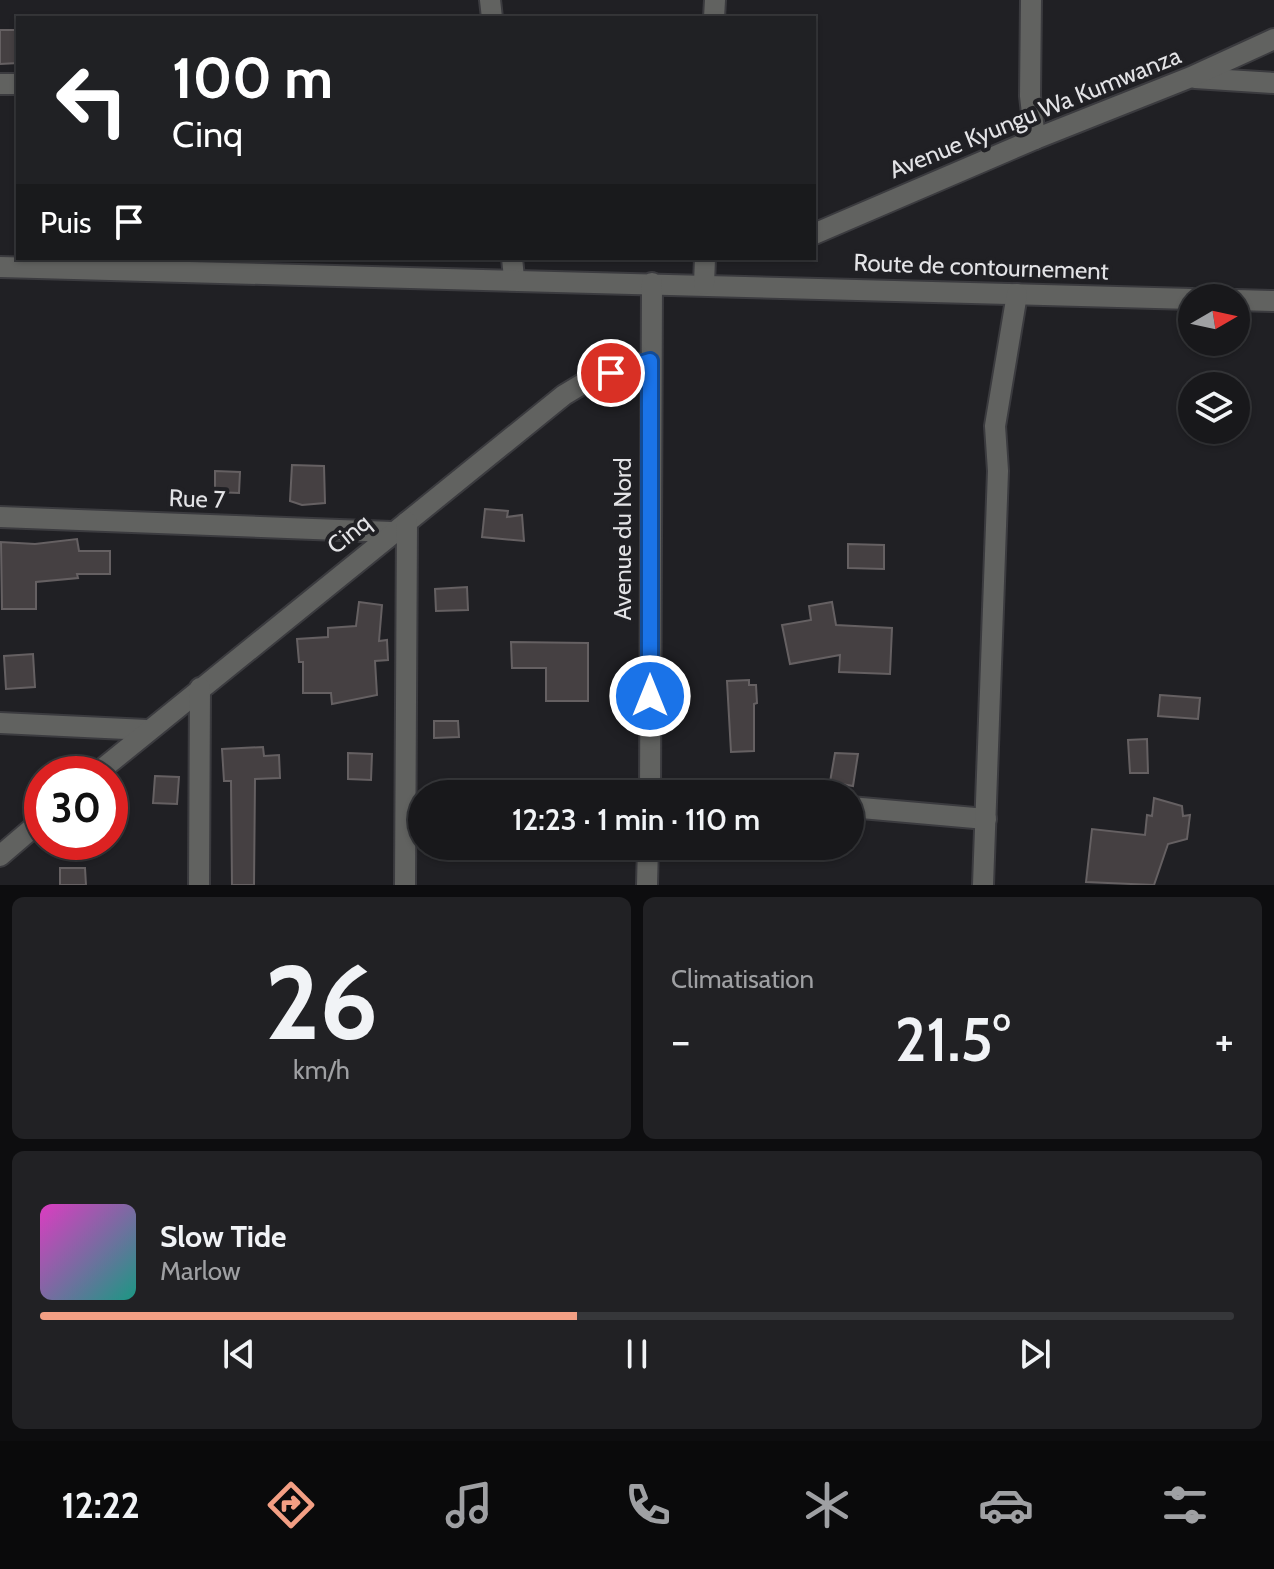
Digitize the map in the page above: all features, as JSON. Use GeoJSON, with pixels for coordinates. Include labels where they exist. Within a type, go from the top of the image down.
{"type":"FeatureCollection","features":[{"type":"Feature","properties":{"kind":"street"},"geometry":{"type":"LineString","coordinates":[[1031,0],[1030,96],[1035,139]]}},
{"type":"Feature","properties":{"kind":"street","name":"Avenue Kyungu Wa Kumwanza"},"geometry":{"type":"LineString","coordinates":[[816,233],[1035,139],[1191,77],[1274,39]]}},
{"type":"Feature","properties":{"kind":"street"},"geometry":{"type":"LineString","coordinates":[[1191,77],[1274,83]]}},
{"type":"Feature","properties":{"kind":"street"},"geometry":{"type":"LineString","coordinates":[[704,284],[705,260]]}},
{"type":"Feature","properties":{"kind":"street","name":"Route de contournement"},"geometry":{"type":"LineString","coordinates":[[0,267],[513,268],[652,283],[1178,299]]}},
{"type":"Feature","properties":{"kind":"street","name":"Avenue du Nord"},"geometry":{"type":"LineString","coordinates":[[650,780],[652,283]]}},
{"type":"Feature","properties":{"kind":"street"},"geometry":{"type":"LineString","coordinates":[[983,885],[998,471],[995,426],[1017,294]]}},
{"type":"Feature","properties":{"kind":"street"},"geometry":{"type":"LineString","coordinates":[[1250,300],[1274,301]]}},
{"type":"Feature","properties":{"kind":"street","name":"Cinq"},"geometry":{"type":"LineString","coordinates":[[117,756],[564,395],[584,383],[650,361]]}},
{"type":"Feature","properties":{"kind":"street","name":"Rue 7"},"geometry":{"type":"LineString","coordinates":[[0,517],[399,527]]}},
{"type":"Feature","properties":{"kind":"street"},"geometry":{"type":"LineString","coordinates":[[399,527],[405,885]]}},
{"type":"Feature","properties":{"kind":"street"},"geometry":{"type":"LineString","coordinates":[[199,885],[200,688]]}},
{"type":"Feature","properties":{"kind":"street"},"geometry":{"type":"LineString","coordinates":[[0,723],[147,730]]}},
{"type":"Feature","properties":{"kind":"street"},"geometry":{"type":"LineString","coordinates":[[864,808],[986,819]]}},
{"type":"Feature","properties":{"kind":"street"},"geometry":{"type":"LineString","coordinates":[[0,856],[24,835]]}},
{"type":"Feature","properties":{"kind":"street"},"geometry":{"type":"LineString","coordinates":[[647,885],[648,860]]}},
{"type":"Feature","properties":{"kind":"building"},"geometry":{"type":"Polygon","coordinates":[[[0,30],[16,30],[16,63],[0,64],[0,30]]]}},
{"type":"Feature","properties":{"kind":"building"},"geometry":{"type":"Polygon","coordinates":[[[292,465],[324,466],[325,503],[302,505],[290,501],[292,465]]]}},
{"type":"Feature","properties":{"kind":"building"},"geometry":{"type":"Polygon","coordinates":[[[215,471],[240,472],[239,493],[215,492],[215,471]]]}},
{"type":"Feature","properties":{"kind":"building"},"geometry":{"type":"Polygon","coordinates":[[[485,509],[508,511],[507,517],[522,515],[524,541],[482,537],[485,509]]]}},
{"type":"Feature","properties":{"kind":"building"},"geometry":{"type":"Polygon","coordinates":[[[77,539],[79,551],[110,551],[110,574],[77,574],[78,578],[36,582],[36,609],[2,609],[1,542],[35,544],[77,539]]]}},
{"type":"Feature","properties":{"kind":"building"},"geometry":{"type":"Polygon","coordinates":[[[848,544],[884,545],[884,569],[848,568],[848,544]]]}},
{"type":"Feature","properties":{"kind":"building"},"geometry":{"type":"Polygon","coordinates":[[[467,587],[468,610],[436,611],[435,589],[467,587]]]}},
{"type":"Feature","properties":{"kind":"building"},"geometry":{"type":"Polygon","coordinates":[[[359,602],[382,605],[379,641],[387,640],[388,660],[375,661],[377,695],[332,704],[331,693],[303,693],[303,662],[299,662],[297,639],[328,637],[328,628],[356,626],[359,602]]]}},
{"type":"Feature","properties":{"kind":"building"},"geometry":{"type":"Polygon","coordinates":[[[832,602],[836,625],[892,628],[890,674],[839,672],[840,655],[790,664],[782,625],[811,620],[809,606],[832,602]]]}},
{"type":"Feature","properties":{"kind":"building"},"geometry":{"type":"Polygon","coordinates":[[[511,642],[588,643],[588,701],[546,701],[546,668],[512,668],[511,642]]]}},
{"type":"Feature","properties":{"kind":"building"},"geometry":{"type":"Polygon","coordinates":[[[33,654],[35,687],[6,689],[4,656],[33,654]]]}},
{"type":"Feature","properties":{"kind":"building"},"geometry":{"type":"Polygon","coordinates":[[[749,680],[749,685],[756,685],[754,751],[731,752],[727,681],[749,680]]]}},
{"type":"Feature","properties":{"kind":"building"},"geometry":{"type":"Polygon","coordinates":[[[1160,695],[1200,698],[1198,719],[1158,716],[1160,695]]]}},
{"type":"Feature","properties":{"kind":"building"},"geometry":{"type":"Polygon","coordinates":[[[434,721],[458,721],[459,737],[434,738],[434,721]]]}},
{"type":"Feature","properties":{"kind":"building"},"geometry":{"type":"Polygon","coordinates":[[[1147,739],[1148,773],[1130,773],[1128,740],[1147,739]]]}},
{"type":"Feature","properties":{"kind":"building"},"geometry":{"type":"Polygon","coordinates":[[[263,747],[264,756],[279,755],[280,778],[255,779],[254,885],[232,885],[231,781],[224,781],[222,749],[263,747]]]}},
{"type":"Feature","properties":{"kind":"building"},"geometry":{"type":"Polygon","coordinates":[[[348,753],[372,754],[371,780],[348,779],[348,753]]]}},
{"type":"Feature","properties":{"kind":"building"},"geometry":{"type":"Polygon","coordinates":[[[835,753],[858,754],[854,780],[830,780],[835,753]]]}},
{"type":"Feature","properties":{"kind":"building"},"geometry":{"type":"Polygon","coordinates":[[[155,776],[179,777],[177,804],[153,803],[155,776]]]}},
{"type":"Feature","properties":{"kind":"building"},"geometry":{"type":"Polygon","coordinates":[[[1154,798],[1182,806],[1183,816],[1190,815],[1187,839],[1168,844],[1154,885],[1086,882],[1092,829],[1145,835],[1147,815],[1152,816],[1154,798]]]}},
{"type":"Feature","properties":{"kind":"building"},"geometry":{"type":"Polygon","coordinates":[[[60,868],[85,868],[86,885],[60,885],[60,868]]]}},
{"type":"Feature","properties":{"kind":"route"},"geometry":{"type":"LineString","coordinates":[[611,373],[650,361],[650,696]]}}]}
